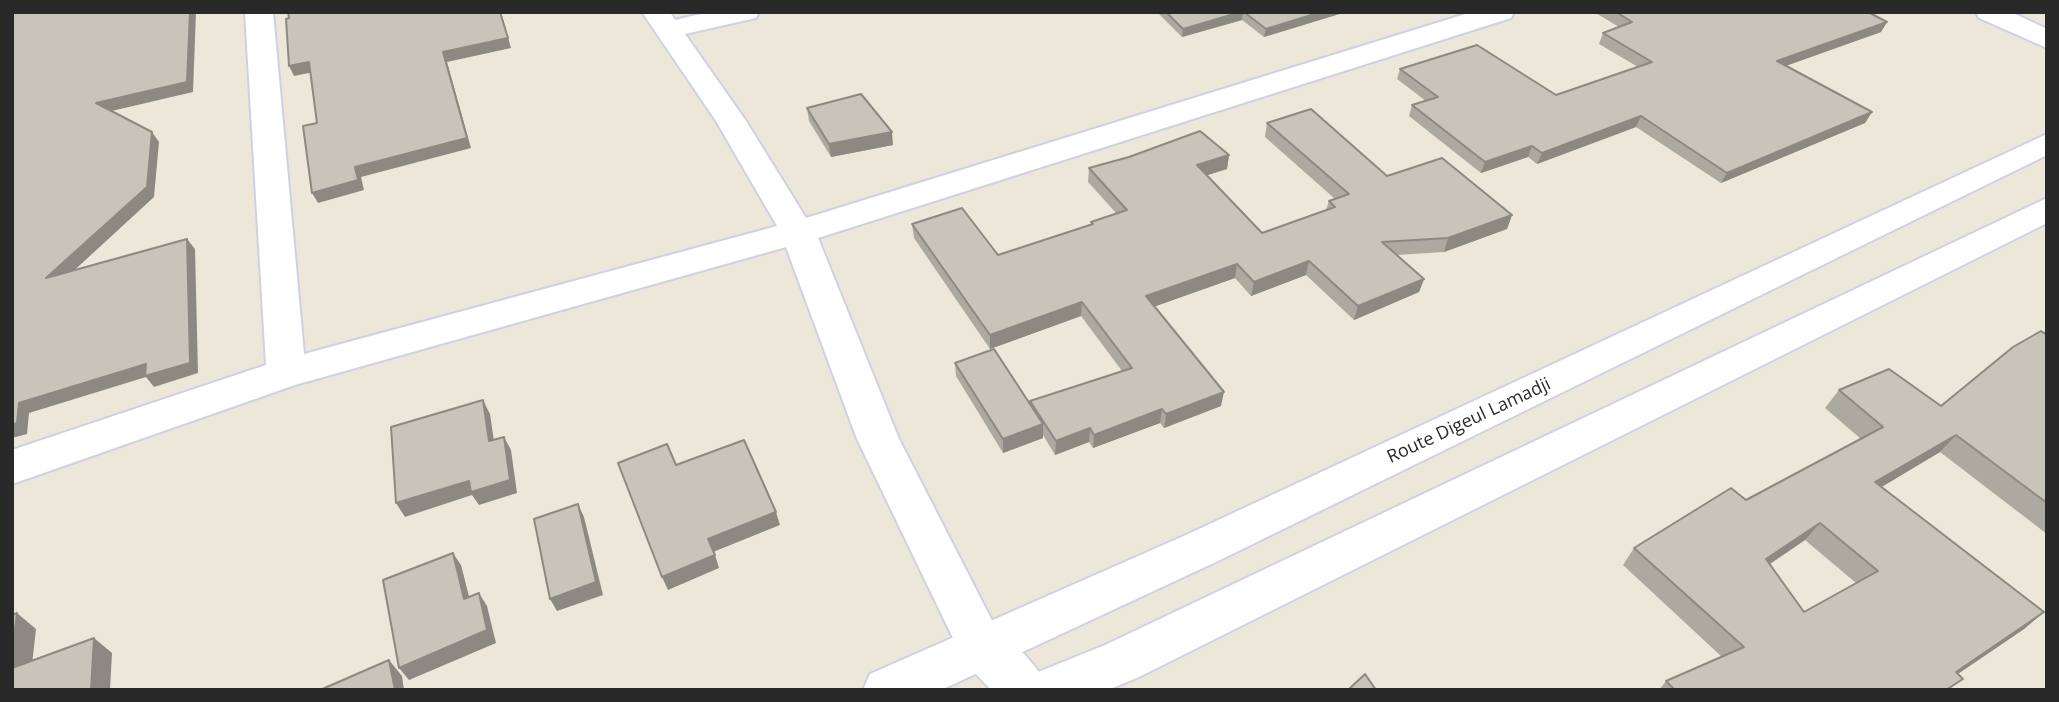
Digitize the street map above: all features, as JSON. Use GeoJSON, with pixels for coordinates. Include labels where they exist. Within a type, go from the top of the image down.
{"type":"FeatureCollection","features":[{"type":"Feature","properties":{"kind":"street"},"geometry":{"type":"LineString","coordinates":[[259,12],[286,373]]}},
{"type":"Feature","properties":{"kind":"street"},"geometry":{"type":"LineString","coordinates":[[746,12],[661,21],[731,121],[798,232],[878,439],[981,646],[1024,690]]}},
{"type":"Feature","properties":{"kind":"street"},"geometry":{"type":"LineString","coordinates":[[12,467],[286,373],[798,232],[1501,12]]}},
{"type":"Feature","properties":{"kind":"street"},"geometry":{"type":"LineString","coordinates":[[1989,12],[2047,40]]}},
{"type":"Feature","properties":{"kind":"street","name":"Route Digeul Lamadji"},"geometry":{"type":"LineString","coordinates":[[888,690],[1214,542],[2047,144]]}},
{"type":"Feature","properties":{"kind":"street"},"geometry":{"type":"LineString","coordinates":[[1051,690],[1122,660],[2047,209]]}},
{"type":"Feature","properties":{"kind":"building"},"geometry":{"type":"Polygon","coordinates":[[[12,12],[190,12],[187,82],[96,103],[152,132],[147,187],[46,278],[187,239],[190,363],[145,376],[146,364],[19,403],[17,423],[12,425],[12,12]]]}},
{"type":"Feature","properties":{"kind":"building"},"geometry":{"type":"Polygon","coordinates":[[[288,12],[500,12],[508,38],[443,52],[467,138],[355,167],[358,180],[312,193],[303,126],[317,123],[309,62],[289,66],[286,19],[289,18],[288,12]]]}},
{"type":"Feature","properties":{"kind":"building"},"geometry":{"type":"Polygon","coordinates":[[[1166,12],[1241,12],[1183,29],[1166,12]]]}},
{"type":"Feature","properties":{"kind":"building"},"geometry":{"type":"Polygon","coordinates":[[[1244,12],[1321,12],[1266,29],[1244,12]]]}},
{"type":"Feature","properties":{"kind":"building"},"geometry":{"type":"Polygon","coordinates":[[[1616,12],[1868,12],[1887,22],[1777,61],[1872,112],[1727,173],[1641,116],[1542,153],[1532,146],[1485,162],[1412,105],[1438,97],[1400,69],[1477,45],[1556,95],[1652,62],[1603,33],[1632,22],[1616,12]]]}},
{"type":"Feature","properties":{"kind":"building"},"geometry":{"type":"Polygon","coordinates":[[[861,94],[892,132],[829,144],[807,108],[861,94]]]}},
{"type":"Feature","properties":{"kind":"building"},"geometry":{"type":"Polygon","coordinates":[[[1311,109],[1387,176],[1442,158],[1512,215],[1448,238],[1382,242],[1424,279],[1358,306],[1309,261],[1254,282],[1237,264],[1146,296],[1224,392],[1166,414],[1162,409],[1094,435],[1090,428],[1056,441],[1030,401],[1132,368],[1082,302],[990,335],[912,224],[962,208],[998,255],[1127,210],[1089,168],[1129,157],[1200,131],[1229,155],[1197,165],[1262,233],[1335,207],[1329,201],[1349,194],[1267,123],[1311,109]]]}},
{"type":"Feature","properties":{"kind":"building"},"geometry":{"type":"Polygon","coordinates":[[[2041,331],[2047,335],[2047,503],[1956,435],[1875,482],[2044,612],[1956,672],[1963,679],[1946,690],[1675,690],[1666,681],[1744,647],[1634,548],[1731,488],[1746,500],[1883,427],[1839,390],[1889,369],[1941,406],[2013,347],[2041,331]],[[1820,523],[1766,559],[1804,612],[1878,571],[1820,523]]]}},
{"type":"Feature","properties":{"kind":"building"},"geometry":{"type":"Polygon","coordinates":[[[994,349],[1043,424],[1003,439],[955,363],[994,349]]]}},
{"type":"Feature","properties":{"kind":"building"},"geometry":{"type":"Polygon","coordinates":[[[483,400],[489,441],[504,437],[510,480],[471,492],[469,481],[396,503],[391,427],[483,400]]]}},
{"type":"Feature","properties":{"kind":"building"},"geometry":{"type":"Polygon","coordinates":[[[744,440],[776,512],[708,539],[715,555],[662,577],[618,463],[667,444],[676,465],[744,440]]]}},
{"type":"Feature","properties":{"kind":"building"},"geometry":{"type":"Polygon","coordinates":[[[578,504],[596,582],[550,599],[534,519],[578,504]]]}},
{"type":"Feature","properties":{"kind":"building"},"geometry":{"type":"Polygon","coordinates":[[[453,553],[464,599],[479,593],[487,630],[399,668],[383,580],[453,553]]]}},
{"type":"Feature","properties":{"kind":"building"},"geometry":{"type":"Polygon","coordinates":[[[17,613],[12,653],[12,615],[17,613]]]}},
{"type":"Feature","properties":{"kind":"building"},"geometry":{"type":"Polygon","coordinates":[[[94,638],[91,690],[12,690],[12,668],[94,638]]]}},
{"type":"Feature","properties":{"kind":"building"},"geometry":{"type":"Polygon","coordinates":[[[389,660],[395,690],[320,690],[389,660]]]}},
{"type":"Feature","properties":{"kind":"building"},"geometry":{"type":"Polygon","coordinates":[[[1365,674],[1376,690],[1348,690],[1365,674]]]}}]}
